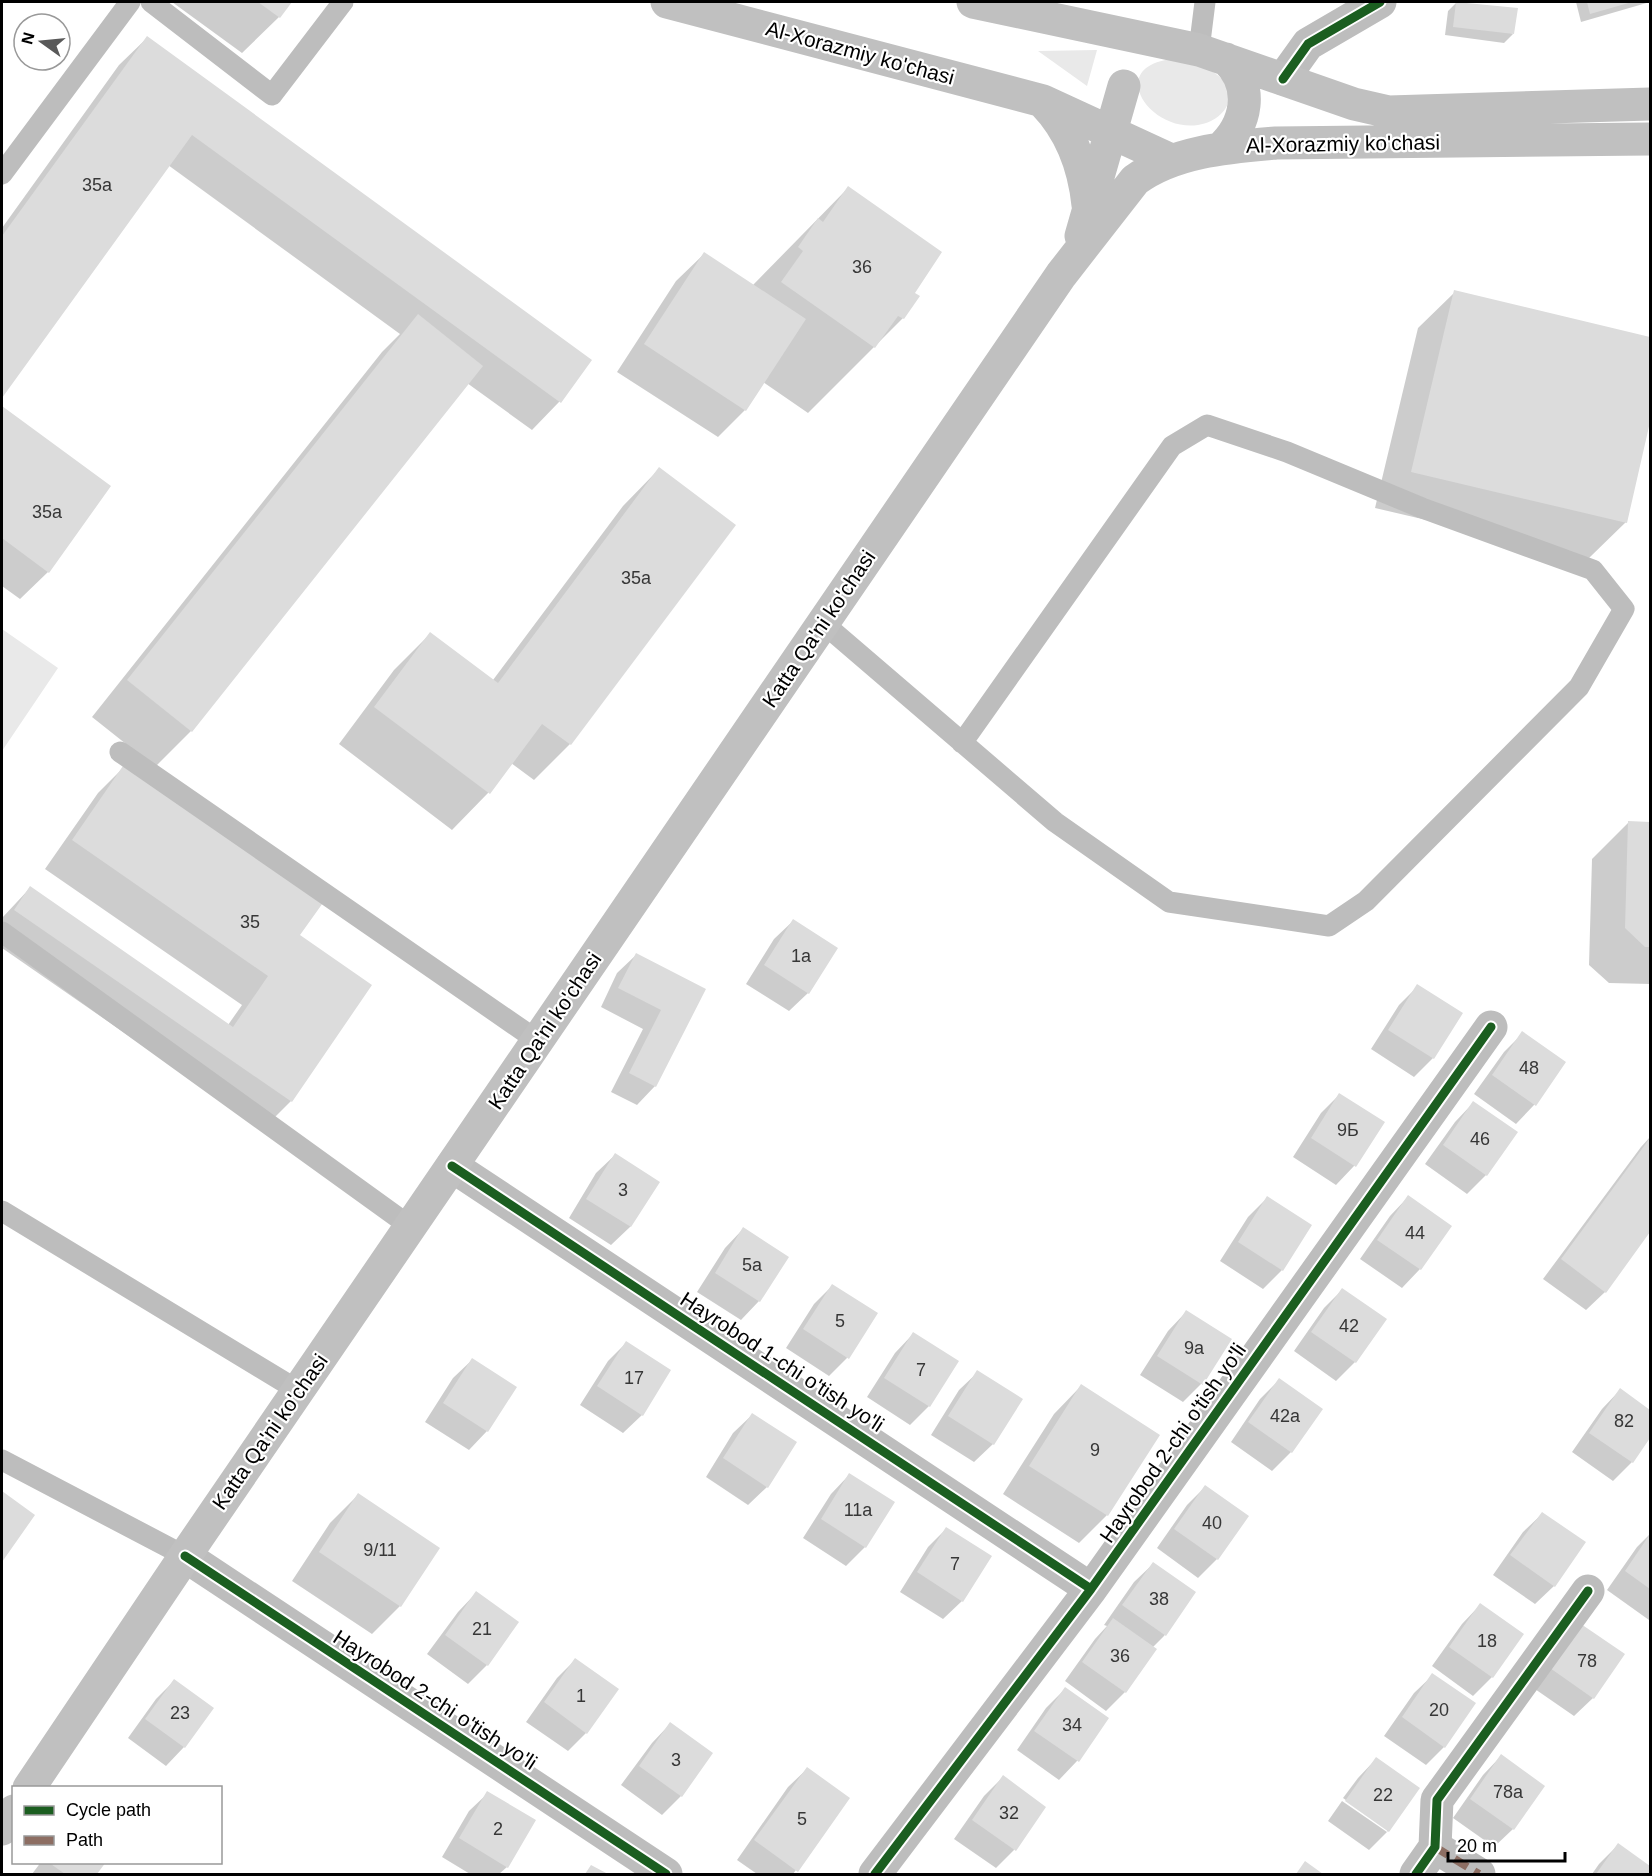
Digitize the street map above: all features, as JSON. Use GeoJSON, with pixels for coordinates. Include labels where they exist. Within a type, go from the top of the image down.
{"type":"FeatureCollection","features":[{"type":"Feature","properties":{"kind":"main road","name":"Al-Xorazmiy ko'chasi"},"geometry":{"type":"LineString","coordinates":[[667,2],[1043,101],[1161,156],[1296,142],[1650,139]]}},
{"type":"Feature","properties":{"kind":"main road","name":"Al-Xorazmiy ko'chasi"},"geometry":{"type":"LineString","coordinates":[[973,2],[1198,50],[1354,104],[1395,112],[1650,104]]}},
{"type":"Feature","properties":{"kind":"main road"},"geometry":{"type":"LineString","coordinates":[[1061,275],[1077,246],[1087,216],[1124,86],[1132,68],[1144,53],[1153,48],[1198,50],[1236,69],[1243,83],[1243,114],[1235,133],[1220,149]]}},
{"type":"Feature","properties":{"kind":"main road"},"geometry":{"type":"LineString","coordinates":[[1061,275],[1124,191],[1161,156],[1138,141],[1127,124],[1123,105],[1124,86]]}},
{"type":"Feature","properties":{"kind":"main road"},"geometry":{"type":"LineString","coordinates":[[1043,101],[1057,116],[1079,161],[1085,183],[1087,216]]}},
{"type":"Feature","properties":{"kind":"main road","name":"Katta Qa'ni ko'chasi"},"geometry":{"type":"LineString","coordinates":[[30,1786],[185,1556],[1061,275]]}},
{"type":"Feature","properties":{"kind":"street"},"geometry":{"type":"LineString","coordinates":[[1283,80],[1308,44],[1380,2]]}},
{"type":"Feature","properties":{"kind":"street","name":"Hayrobod 2-chi o'tish yo'li"},"geometry":{"type":"LineString","coordinates":[[875,1875],[1091,1588],[1491,1027]]}},
{"type":"Feature","properties":{"kind":"street","name":"Hayrobod 1-chi o'tish yo'li"},"geometry":{"type":"LineString","coordinates":[[452,1166],[1091,1588]]}},
{"type":"Feature","properties":{"kind":"street","name":"Hayrobod 2-chi o'tish yo'li"},"geometry":{"type":"LineString","coordinates":[[185,1556],[666,1875]]}},
{"type":"Feature","properties":{"kind":"street"},"geometry":{"type":"LineString","coordinates":[[1416,1875],[1435,1847],[1437,1800],[1588,1591]]}},
{"type":"Feature","properties":{"kind":"street"},"geometry":{"type":"LineString","coordinates":[[1435,1847],[1479,1875]]}},
{"type":"Feature","properties":{"kind":"lane"},"geometry":{"type":"LineString","coordinates":[[2,174],[130,2]]}},
{"type":"Feature","properties":{"kind":"lane"},"geometry":{"type":"LineString","coordinates":[[151,2],[272,95],[343,2]]}},
{"type":"Feature","properties":{"kind":"lane"},"geometry":{"type":"LineString","coordinates":[[1198,50],[1205,2]]}},
{"type":"Feature","properties":{"kind":"lane"},"geometry":{"type":"LineString","coordinates":[[823,623],[962,743],[1055,822],[1169,902],[1329,926],[1366,901],[1579,687],[1624,609],[1593,570],[1422,508],[1287,452],[1207,425],[1172,446],[962,743]]}},
{"type":"Feature","properties":{"kind":"lane"},"geometry":{"type":"LineString","coordinates":[[120,752],[538,1041]]}},
{"type":"Feature","properties":{"kind":"lane"},"geometry":{"type":"LineString","coordinates":[[2,932],[411,1227]]}},
{"type":"Feature","properties":{"kind":"lane"},"geometry":{"type":"LineString","coordinates":[[2,1211],[298,1391]]}},
{"type":"Feature","properties":{"kind":"lane"},"geometry":{"type":"LineString","coordinates":[[2,1460],[185,1556]]}},
{"type":"Feature","properties":{"kind":"shaded area"},"geometry":{"type":"Polygon","coordinates":[[[1097,50],[1087,86],[1038,51],[1097,50]]]}},
{"type":"Feature","properties":{"kind":"shaded area"},"geometry":{"type":"Polygon","coordinates":[[[1173,59],[1207,68],[1224,81],[1229,97],[1223,112],[1216,118],[1198,125],[1180,124],[1164,119],[1151,109],[1142,97],[1138,85],[1141,73],[1153,64],[1173,59]]]}},
{"type":"Feature","properties":{"kind":"shaded area"},"geometry":{"type":"Polygon","coordinates":[[[2,629],[58,668],[2,751],[2,629]]]}},
{"type":"Feature","properties":{"kind":"building"},"geometry":{"type":"Polygon","coordinates":[[[258,2],[292,2],[280,18],[258,2]]]}},
{"type":"Feature","properties":{"kind":"building"},"geometry":{"type":"Polygon","coordinates":[[[1456,2],[1518,8],[1514,34],[1453,27],[1456,2]]]}},
{"type":"Feature","properties":{"kind":"building"},"geometry":{"type":"Polygon","coordinates":[[[1587,2],[1632,2],[1590,14],[1587,2]]]}},
{"type":"Feature","properties":{"kind":"building"},"geometry":{"type":"Polygon","coordinates":[[[147,36],[592,360],[561,403],[192,135],[2,398],[2,236],[147,36]]]}},
{"type":"Feature","properties":{"kind":"building"},"geometry":{"type":"Polygon","coordinates":[[[848,186],[942,252],[915,293],[920,296],[904,319],[898,316],[875,348],[781,282],[803,251],[798,247],[818,218],[823,222],[848,186]]]}},
{"type":"Feature","properties":{"kind":"building"},"geometry":{"type":"Polygon","coordinates":[[[704,252],[806,319],[746,411],[644,344],[704,252]]]}},
{"type":"Feature","properties":{"kind":"building"},"geometry":{"type":"Polygon","coordinates":[[[1454,290],[1650,337],[1650,422],[1627,523],[1411,472],[1454,290]]]}},
{"type":"Feature","properties":{"kind":"building"},"geometry":{"type":"Polygon","coordinates":[[[418,314],[483,366],[192,732],[127,680],[418,314]]]}},
{"type":"Feature","properties":{"kind":"building"},"geometry":{"type":"Polygon","coordinates":[[[2,406],[111,486],[49,573],[2,538],[2,406]]]}},
{"type":"Feature","properties":{"kind":"building"},"geometry":{"type":"Polygon","coordinates":[[[659,467],[736,525],[571,745],[542,724],[490,794],[374,707],[430,632],[498,683],[659,467]]]}},
{"type":"Feature","properties":{"kind":"building"},"geometry":{"type":"Polygon","coordinates":[[[125,763],[325,900],[300,935],[372,985],[292,1102],[14,910],[30,886],[233,1027],[268,976],[72,840],[125,763]]]}},
{"type":"Feature","properties":{"kind":"building"},"geometry":{"type":"Polygon","coordinates":[[[1628,821],[1650,822],[1650,947],[1645,947],[1625,928],[1628,821]]]}},
{"type":"Feature","properties":{"kind":"building"},"geometry":{"type":"Polygon","coordinates":[[[793,919],[838,948],[809,994],[764,965],[793,919]]]}},
{"type":"Feature","properties":{"kind":"building"},"geometry":{"type":"Polygon","coordinates":[[[636,953],[706,989],[656,1087],[629,1073],[661,1010],[618,988],[636,953]]]}},
{"type":"Feature","properties":{"kind":"building"},"geometry":{"type":"Polygon","coordinates":[[[1417,984],[1463,1013],[1434,1059],[1388,1030],[1417,984]]]}},
{"type":"Feature","properties":{"kind":"building"},"geometry":{"type":"Polygon","coordinates":[[[1522,1031],[1566,1062],[1536,1106],[1492,1075],[1522,1031]]]}},
{"type":"Feature","properties":{"kind":"building"},"geometry":{"type":"Polygon","coordinates":[[[1339,1093],[1385,1122],[1356,1167],[1311,1138],[1339,1093]]]}},
{"type":"Feature","properties":{"kind":"building"},"geometry":{"type":"Polygon","coordinates":[[[1473,1101],[1518,1132],[1487,1176],[1443,1145],[1473,1101]]]}},
{"type":"Feature","properties":{"kind":"building"},"geometry":{"type":"Polygon","coordinates":[[[1650,1138],[1650,1232],[1606,1293],[1561,1259],[1650,1138]]]}},
{"type":"Feature","properties":{"kind":"building"},"geometry":{"type":"Polygon","coordinates":[[[615,1153],[660,1182],[631,1227],[586,1199],[615,1153]]]}},
{"type":"Feature","properties":{"kind":"building"},"geometry":{"type":"Polygon","coordinates":[[[1408,1195],[1452,1226],[1421,1270],[1377,1240],[1408,1195]]]}},
{"type":"Feature","properties":{"kind":"building"},"geometry":{"type":"Polygon","coordinates":[[[1267,1196],[1312,1225],[1283,1271],[1238,1242],[1267,1196]]]}},
{"type":"Feature","properties":{"kind":"building"},"geometry":{"type":"Polygon","coordinates":[[[743,1227],[789,1257],[760,1302],[715,1273],[743,1227]]]}},
{"type":"Feature","properties":{"kind":"building"},"geometry":{"type":"Polygon","coordinates":[[[832,1284],[878,1313],[849,1359],[803,1329],[832,1284]]]}},
{"type":"Feature","properties":{"kind":"building"},"geometry":{"type":"Polygon","coordinates":[[[1342,1288],[1387,1319],[1356,1363],[1311,1332],[1342,1288]]]}},
{"type":"Feature","properties":{"kind":"building"},"geometry":{"type":"Polygon","coordinates":[[[1186,1310],[1232,1339],[1203,1385],[1157,1356],[1186,1310]]]}},
{"type":"Feature","properties":{"kind":"building"},"geometry":{"type":"Polygon","coordinates":[[[913,1332],[959,1361],[930,1407],[884,1378],[913,1332]]]}},
{"type":"Feature","properties":{"kind":"building"},"geometry":{"type":"Polygon","coordinates":[[[626,1341],[671,1370],[643,1416],[597,1386],[626,1341]]]}},
{"type":"Feature","properties":{"kind":"building"},"geometry":{"type":"Polygon","coordinates":[[[472,1358],[517,1387],[488,1432],[443,1403],[472,1358]]]}},
{"type":"Feature","properties":{"kind":"building"},"geometry":{"type":"Polygon","coordinates":[[[977,1370],[1023,1399],[994,1445],[948,1416],[977,1370]]]}},
{"type":"Feature","properties":{"kind":"building"},"geometry":{"type":"Polygon","coordinates":[[[1279,1378],[1323,1409],[1292,1453],[1248,1422],[1279,1378]]]}},
{"type":"Feature","properties":{"kind":"building"},"geometry":{"type":"Polygon","coordinates":[[[1081,1384],[1160,1435],[1108,1516],[1029,1466],[1081,1384]]]}},
{"type":"Feature","properties":{"kind":"building"},"geometry":{"type":"Polygon","coordinates":[[[1620,1388],[1650,1410],[1650,1438],[1633,1463],[1589,1433],[1620,1388]]]}},
{"type":"Feature","properties":{"kind":"building"},"geometry":{"type":"Polygon","coordinates":[[[752,1413],[797,1442],[768,1488],[723,1458],[752,1413]]]}},
{"type":"Feature","properties":{"kind":"building"},"geometry":{"type":"Polygon","coordinates":[[[849,1473],[895,1502],[866,1548],[821,1519],[849,1473]]]}},
{"type":"Feature","properties":{"kind":"building"},"geometry":{"type":"Polygon","coordinates":[[[1205,1485],[1249,1516],[1218,1560],[1174,1529],[1205,1485]]]}},
{"type":"Feature","properties":{"kind":"building"},"geometry":{"type":"Polygon","coordinates":[[[2,1491],[35,1515],[2,1562],[2,1491]]]}},
{"type":"Feature","properties":{"kind":"building"},"geometry":{"type":"Polygon","coordinates":[[[358,1493],[440,1548],[401,1607],[319,1552],[358,1493]]]}},
{"type":"Feature","properties":{"kind":"building"},"geometry":{"type":"Polygon","coordinates":[[[1542,1512],[1586,1542],[1555,1587],[1510,1555],[1542,1512]]]}},
{"type":"Feature","properties":{"kind":"building"},"geometry":{"type":"Polygon","coordinates":[[[946,1527],[992,1556],[963,1602],[917,1572],[946,1527]]]}},
{"type":"Feature","properties":{"kind":"building"},"geometry":{"type":"Polygon","coordinates":[[[1650,1534],[1650,1589],[1625,1571],[1650,1534]]]}},
{"type":"Feature","properties":{"kind":"building"},"geometry":{"type":"Polygon","coordinates":[[[1153,1562],[1196,1592],[1166,1636],[1122,1605],[1153,1562]]]}},
{"type":"Feature","properties":{"kind":"building"},"geometry":{"type":"Polygon","coordinates":[[[476,1591],[519,1622],[488,1666],[445,1635],[476,1591]]]}},
{"type":"Feature","properties":{"kind":"building"},"geometry":{"type":"Polygon","coordinates":[[[1480,1603],[1524,1634],[1493,1678],[1449,1647],[1480,1603]]]}},
{"type":"Feature","properties":{"kind":"building"},"geometry":{"type":"Polygon","coordinates":[[[1113,1618],[1157,1649],[1126,1693],[1082,1662],[1113,1618]]]}},
{"type":"Feature","properties":{"kind":"building"},"geometry":{"type":"Polygon","coordinates":[[[1581,1624],[1625,1654],[1594,1699],[1550,1668],[1581,1624]]]}},
{"type":"Feature","properties":{"kind":"building"},"geometry":{"type":"Polygon","coordinates":[[[575,1658],[619,1689],[587,1734],[544,1702],[575,1658]]]}},
{"type":"Feature","properties":{"kind":"building"},"geometry":{"type":"Polygon","coordinates":[[[1432,1673],[1476,1703],[1445,1748],[1402,1717],[1432,1673]]]}},
{"type":"Feature","properties":{"kind":"building"},"geometry":{"type":"Polygon","coordinates":[[[174,1679],[214,1708],[185,1748],[145,1719],[174,1679]]]}},
{"type":"Feature","properties":{"kind":"building"},"geometry":{"type":"Polygon","coordinates":[[[1065,1687],[1109,1718],[1079,1762],[1034,1731],[1065,1687]]]}},
{"type":"Feature","properties":{"kind":"building"},"geometry":{"type":"Polygon","coordinates":[[[670,1722],[713,1753],[682,1797],[639,1766],[670,1722]]]}},
{"type":"Feature","properties":{"kind":"building"},"geometry":{"type":"Polygon","coordinates":[[[1501,1754],[1545,1786],[1514,1830],[1470,1799],[1501,1754]]]}},
{"type":"Feature","properties":{"kind":"building"},"geometry":{"type":"Polygon","coordinates":[[[1376,1757],[1420,1788],[1389,1832],[1345,1801],[1376,1757]]]}},
{"type":"Feature","properties":{"kind":"building"},"geometry":{"type":"Polygon","coordinates":[[[807,1767],[850,1798],[798,1872],[754,1840],[807,1767]]]}},
{"type":"Feature","properties":{"kind":"building"},"geometry":{"type":"Polygon","coordinates":[[[1003,1775],[1046,1807],[1016,1851],[972,1820],[1003,1775]]]}},
{"type":"Feature","properties":{"kind":"building"},"geometry":{"type":"Polygon","coordinates":[[[487,1791],[536,1820],[508,1868],[459,1838],[487,1791]]]}},
{"type":"Feature","properties":{"kind":"building"},"geometry":{"type":"Polygon","coordinates":[[[1618,1843],[1650,1866],[1650,1874],[1596,1874],[1618,1843]]]}},
{"type":"Feature","properties":{"kind":"building"},"geometry":{"type":"Polygon","coordinates":[[[1305,1861],[1323,1874],[1296,1874],[1305,1861]]]}},
{"type":"Feature","properties":{"kind":"building"},"geometry":{"type":"Polygon","coordinates":[[[51,1864],[104,1864],[97,1874],[65,1874],[51,1864]]]}},
{"type":"Feature","properties":{"kind":"building"},"geometry":{"type":"Polygon","coordinates":[[[591,1865],[608,1874],[585,1874],[591,1865]]]}},
{"type":"Feature","properties":{"kind":"marked path"},"geometry":{"type":"LineString","coordinates":[[1435,1847],[1479,1874]]}},
{"type":"Feature","properties":{"kind":"cycle path"},"geometry":{"type":"LineString","coordinates":[[1283,79],[1308,44],[1380,2]]}},
{"type":"Feature","properties":{"kind":"cycle path"},"geometry":{"type":"LineString","coordinates":[[875,1874],[1091,1589],[1491,1027]]}},
{"type":"Feature","properties":{"kind":"cycle path"},"geometry":{"type":"LineString","coordinates":[[452,1166],[1091,1589]]}},
{"type":"Feature","properties":{"kind":"cycle path"},"geometry":{"type":"LineString","coordinates":[[185,1556],[666,1874]]}},
{"type":"Feature","properties":{"kind":"cycle path"},"geometry":{"type":"LineString","coordinates":[[1416,1874],[1435,1847],[1437,1800],[1588,1591]]}}]}
